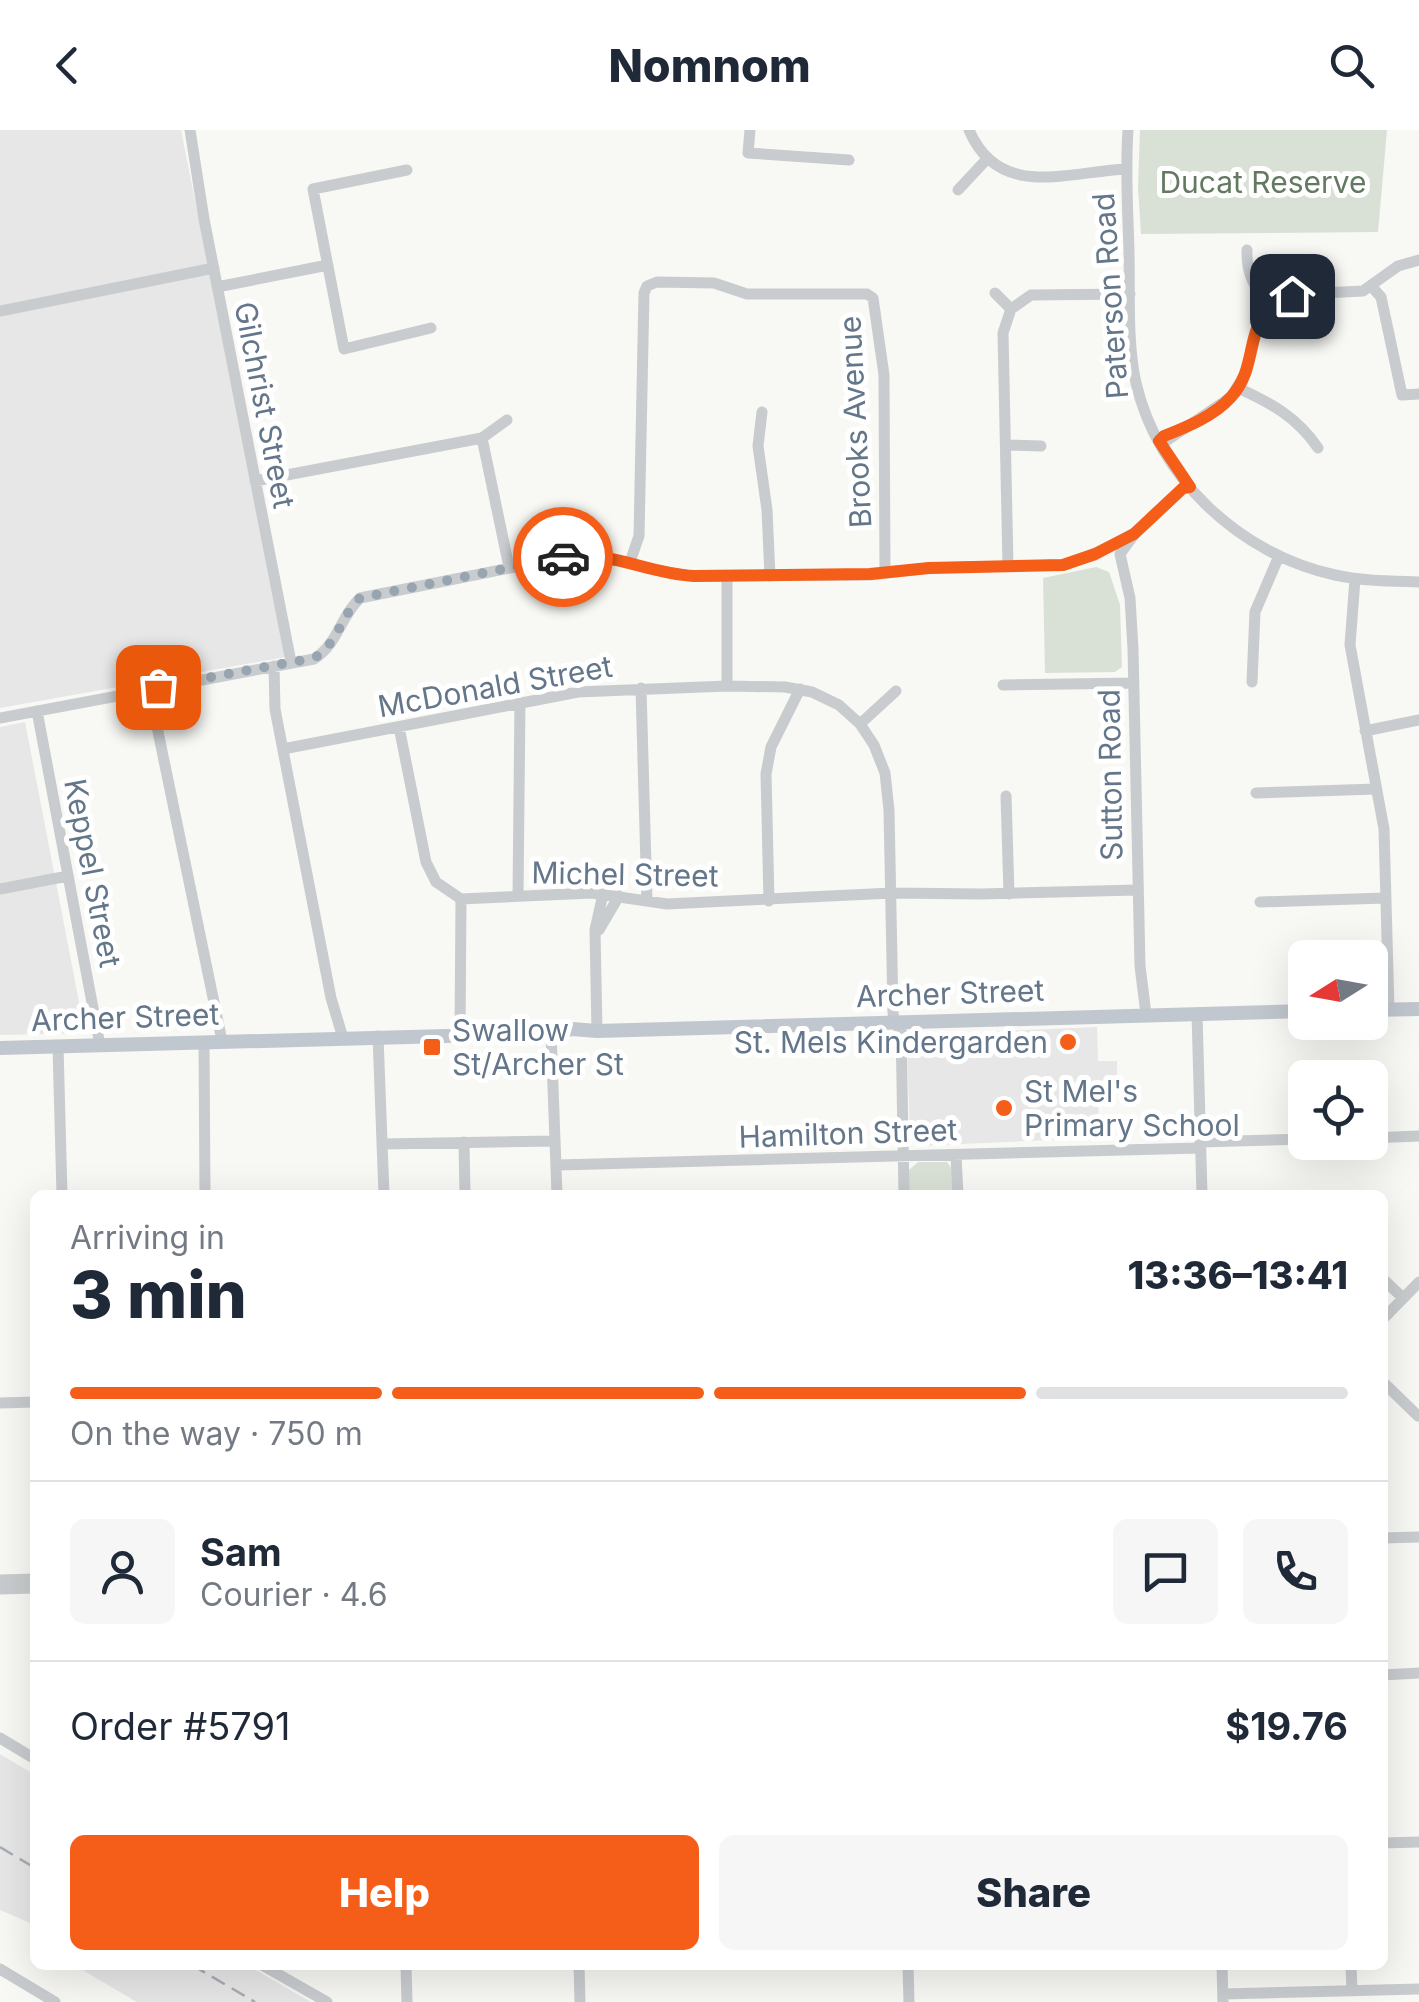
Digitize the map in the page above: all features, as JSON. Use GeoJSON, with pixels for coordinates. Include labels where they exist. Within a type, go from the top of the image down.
{"type":"FeatureCollection","features":[{"type":"Feature","properties":{"kind":"main road"},"geometry":{"type":"LineString","coordinates":[[1389,1010],[1419,1009]]}},
{"type":"Feature","properties":{"kind":"main road","name":"Archer Street"},"geometry":{"type":"LineString","coordinates":[[0,1048],[551,1033],[575,1028],[899,1025],[1288,1011]]}},
{"type":"Feature","properties":{"kind":"street","name":"Gilchrist Street"},"geometry":{"type":"LineString","coordinates":[[187,130],[290,662]]}},
{"type":"Feature","properties":{"kind":"street"},"geometry":{"type":"LineString","coordinates":[[750,130],[748,153],[850,160]]}},
{"type":"Feature","properties":{"kind":"street"},"geometry":{"type":"LineString","coordinates":[[969,130],[986,160],[1016,176],[1127,175]]}},
{"type":"Feature","properties":{"kind":"street","name":"Paterson Road"},"geometry":{"type":"LineString","coordinates":[[1128,130],[1135,378],[1144,412],[1159,441],[1208,509],[1279,556],[1355,579],[1419,582]]}},
{"type":"Feature","properties":{"kind":"street"},"geometry":{"type":"LineString","coordinates":[[958,190],[986,160]]}},
{"type":"Feature","properties":{"kind":"street"},"geometry":{"type":"LineString","coordinates":[[408,170],[313,189],[344,349],[431,328]]}},
{"type":"Feature","properties":{"kind":"street"},"geometry":{"type":"LineString","coordinates":[[1247,250],[1246,266],[1253,286],[1269,307]]}},
{"type":"Feature","properties":{"kind":"street"},"geometry":{"type":"LineString","coordinates":[[1159,441],[1218,408],[1238,388],[1246,372],[1254,333],[1269,307],[1292,296],[1356,292],[1372,287],[1398,266],[1419,260]]}},
{"type":"Feature","properties":{"kind":"street"},"geometry":{"type":"LineString","coordinates":[[218,287],[328,265]]}},
{"type":"Feature","properties":{"kind":"street"},"geometry":{"type":"LineString","coordinates":[[0,311],[214,268]]}},
{"type":"Feature","properties":{"kind":"street","name":"Brooks Avenue"},"geometry":{"type":"LineString","coordinates":[[630,562],[639,536],[644,293],[647,286],[658,282],[714,283],[747,294],[867,294],[873,298],[884,374],[885,573]]}},
{"type":"Feature","properties":{"kind":"street"},"geometry":{"type":"LineString","coordinates":[[1372,287],[1382,305],[1402,395],[1419,394]]}},
{"type":"Feature","properties":{"kind":"street"},"geometry":{"type":"LineString","coordinates":[[996,292],[1012,309]]}},
{"type":"Feature","properties":{"kind":"street"},"geometry":{"type":"LineString","coordinates":[[1008,566],[1003,333],[1012,309],[1031,295],[1130,294]]}},
{"type":"Feature","properties":{"kind":"street"},"geometry":{"type":"LineString","coordinates":[[1238,388],[1293,418],[1318,448]]}},
{"type":"Feature","properties":{"kind":"street"},"geometry":{"type":"LineString","coordinates":[[762,412],[758,446],[767,510],[770,576]]}},
{"type":"Feature","properties":{"kind":"street"},"geometry":{"type":"LineString","coordinates":[[254,481],[482,438],[507,420]]}},
{"type":"Feature","properties":{"kind":"street"},"geometry":{"type":"LineString","coordinates":[[482,438],[509,567]]}},
{"type":"Feature","properties":{"kind":"street"},"geometry":{"type":"LineString","coordinates":[[1006,445],[1041,446]]}},
{"type":"Feature","properties":{"kind":"street"},"geometry":{"type":"LineString","coordinates":[[0,718],[314,658],[327,650],[349,608],[360,598],[592,554],[670,575],[727,576],[885,573],[1074,562],[1113,553],[1183,488],[1190,487]]}},
{"type":"Feature","properties":{"kind":"street","name":"Sutton Road"},"geometry":{"type":"LineString","coordinates":[[1113,553],[1126,583],[1132,620],[1140,1015]]}},
{"type":"Feature","properties":{"kind":"street"},"geometry":{"type":"LineString","coordinates":[[1252,682],[1255,612],[1279,556]]}},
{"type":"Feature","properties":{"kind":"street"},"geometry":{"type":"LineString","coordinates":[[727,576],[727,686]]}},
{"type":"Feature","properties":{"kind":"street"},"geometry":{"type":"LineString","coordinates":[[1355,579],[1350,645],[1384,829],[1389,1010]]}},
{"type":"Feature","properties":{"kind":"street"},"geometry":{"type":"LineString","coordinates":[[270,667],[338,1038]]}},
{"type":"Feature","properties":{"kind":"street"},"geometry":{"type":"LineString","coordinates":[[1003,685],[1133,684]]}},
{"type":"Feature","properties":{"kind":"street","name":"McDonald Street"},"geometry":{"type":"LineString","coordinates":[[283,749],[578,692],[727,686],[800,689],[839,705],[874,744],[886,774],[904,1190]]}},
{"type":"Feature","properties":{"kind":"street"},"geometry":{"type":"LineString","coordinates":[[153,688],[212,996],[210,1042],[202,1086],[205,1190]]}},
{"type":"Feature","properties":{"kind":"street"},"geometry":{"type":"LineString","coordinates":[[641,688],[647,902]]}},
{"type":"Feature","properties":{"kind":"street"},"geometry":{"type":"LineString","coordinates":[[769,901],[766,774],[770,747],[800,689]]}},
{"type":"Feature","properties":{"kind":"street"},"geometry":{"type":"LineString","coordinates":[[860,724],[896,691]]}},
{"type":"Feature","properties":{"kind":"street"},"geometry":{"type":"LineString","coordinates":[[518,896],[520,702]]}},
{"type":"Feature","properties":{"kind":"street","name":"Keppel Street"},"geometry":{"type":"LineString","coordinates":[[36,711],[100,1045]]}},
{"type":"Feature","properties":{"kind":"street"},"geometry":{"type":"LineString","coordinates":[[1366,731],[1419,720]]}},
{"type":"Feature","properties":{"kind":"street"},"geometry":{"type":"LineString","coordinates":[[399,727],[426,862],[436,882],[461,899],[460,1036]]}},
{"type":"Feature","properties":{"kind":"street"},"geometry":{"type":"LineString","coordinates":[[1256,792],[1376,789]]}},
{"type":"Feature","properties":{"kind":"street"},"geometry":{"type":"LineString","coordinates":[[1006,796],[1009,894]]}},
{"type":"Feature","properties":{"kind":"street"},"geometry":{"type":"LineString","coordinates":[[0,888],[68,876]]}},
{"type":"Feature","properties":{"kind":"street","name":"Michel Street"},"geometry":{"type":"LineString","coordinates":[[461,899],[603,894],[668,904],[1137,890]]}},
{"type":"Feature","properties":{"kind":"street"},"geometry":{"type":"LineString","coordinates":[[597,1030],[595,939],[603,894]]}},
{"type":"Feature","properties":{"kind":"street"},"geometry":{"type":"LineString","coordinates":[[595,939],[620,896]]}},
{"type":"Feature","properties":{"kind":"street"},"geometry":{"type":"LineString","coordinates":[[1260,902],[1386,898]]}},
{"type":"Feature","properties":{"kind":"street"},"geometry":{"type":"LineString","coordinates":[[1196,1012],[1202,1190]]}},
{"type":"Feature","properties":{"kind":"street"},"geometry":{"type":"LineString","coordinates":[[551,1033],[557,1190]]}},
{"type":"Feature","properties":{"kind":"street"},"geometry":{"type":"LineString","coordinates":[[378,1036],[384,1190]]}},
{"type":"Feature","properties":{"kind":"street"},"geometry":{"type":"LineString","coordinates":[[58,1046],[62,1190]]}},
{"type":"Feature","properties":{"kind":"street"},"geometry":{"type":"LineString","coordinates":[[1388,1137],[1419,1136]]}},
{"type":"Feature","properties":{"kind":"street"},"geometry":{"type":"LineString","coordinates":[[383,1144],[554,1140]]}},
{"type":"Feature","properties":{"kind":"street","name":"Hamilton Street"},"geometry":{"type":"LineString","coordinates":[[557,1165],[903,1157],[1288,1140]]}},
{"type":"Feature","properties":{"kind":"street"},"geometry":{"type":"LineString","coordinates":[[464,1142],[465,1190]]}},
{"type":"Feature","properties":{"kind":"street"},"geometry":{"type":"LineString","coordinates":[[956,1155],[958,1190]]}},
{"type":"Feature","properties":{"kind":"street"},"geometry":{"type":"LineString","coordinates":[[1388,1314],[1419,1282]]}},
{"type":"Feature","properties":{"kind":"street"},"geometry":{"type":"LineString","coordinates":[[1388,1284],[1403,1298]]}},
{"type":"Feature","properties":{"kind":"street"},"geometry":{"type":"LineString","coordinates":[[1388,1387],[1418,1416]]}},
{"type":"Feature","properties":{"kind":"street"},"geometry":{"type":"LineString","coordinates":[[0,1403],[30,1402]]}},
{"type":"Feature","properties":{"kind":"street"},"geometry":{"type":"LineString","coordinates":[[1388,1538],[1419,1536]]}},
{"type":"Feature","properties":{"kind":"street"},"geometry":{"type":"LineString","coordinates":[[2,1585],[26,1585]]}},
{"type":"Feature","properties":{"kind":"street"},"geometry":{"type":"LineString","coordinates":[[1388,1675],[1419,1674]]}},
{"type":"Feature","properties":{"kind":"street"},"geometry":{"type":"LineString","coordinates":[[0,1738],[30,1756]]}},
{"type":"Feature","properties":{"kind":"street"},"geometry":{"type":"LineString","coordinates":[[1388,1843],[1419,1842]]}},
{"type":"Feature","properties":{"kind":"street"},"geometry":{"type":"LineString","coordinates":[[0,1969],[55,2002]]}},
{"type":"Feature","properties":{"kind":"street"},"geometry":{"type":"LineString","coordinates":[[271,1970],[327,2002]]}},
{"type":"Feature","properties":{"kind":"street"},"geometry":{"type":"LineString","coordinates":[[406,1970],[407,2002]]}},
{"type":"Feature","properties":{"kind":"street"},"geometry":{"type":"LineString","coordinates":[[579,1970],[580,2002]]}},
{"type":"Feature","properties":{"kind":"street"},"geometry":{"type":"LineString","coordinates":[[908,1970],[908,2002]]}},
{"type":"Feature","properties":{"kind":"street"},"geometry":{"type":"LineString","coordinates":[[1222,1970],[1223,1998],[1419,1989]]}},
{"type":"Feature","properties":{"kind":"street"},"geometry":{"type":"LineString","coordinates":[[1351,1970],[1352,1991]]}},
{"type":"Feature","properties":{"kind":"shaded area"},"geometry":{"type":"Polygon","coordinates":[[[0,130],[181,130],[286,657],[0,708],[0,130]]]}},
{"type":"Feature","properties":{"kind":"shaded area"},"geometry":{"type":"Polygon","coordinates":[[[25,722],[85,1033],[0,1035],[0,727],[25,722]]]}},
{"type":"Feature","properties":{"kind":"shaded area","name":"St Mel's Primary School"},"geometry":{"type":"Polygon","coordinates":[[[1097,1027],[1098,1061],[1117,1061],[1117,1080],[1098,1081],[1099,1141],[917,1146],[910,1136],[907,1043],[912,1035],[1097,1027]]]}},
{"type":"Feature","properties":{"kind":"shaded area"},"geometry":{"type":"Polygon","coordinates":[[[0,1754],[30,1772],[30,1923],[0,1910],[0,1754]]]}},
{"type":"Feature","properties":{"kind":"shaded area"},"geometry":{"type":"Polygon","coordinates":[[[83,1970],[256,1970],[311,2002],[137,2002],[83,1970]]]}},
{"type":"Feature","properties":{"kind":"green space","name":"Ducat Reserve"},"geometry":{"type":"Polygon","coordinates":[[[1140,130],[1387,130],[1378,232],[1141,234],[1140,130]]]}},
{"type":"Feature","properties":{"kind":"green space"},"geometry":{"type":"Polygon","coordinates":[[[1096,567],[1109,572],[1120,605],[1122,667],[1115,672],[1045,673],[1043,578],[1096,567]]]}},
{"type":"Feature","properties":{"kind":"green space"},"geometry":{"type":"Polygon","coordinates":[[[918,1162],[947,1162],[952,1169],[954,1190],[909,1190],[909,1170],[918,1162]]]}},
{"type":"Feature","properties":{"kind":"railway"},"geometry":{"type":"LineString","coordinates":[[0,1847],[30,1865]]}},
{"type":"Feature","properties":{"kind":"railway"},"geometry":{"type":"LineString","coordinates":[[201,1970],[255,2002]]}},
{"type":"Feature","properties":{"kind":"way so far"},"geometry":{"type":"LineString","coordinates":[[158,687],[314,658],[327,650],[349,608],[360,598],[563,557]]}},
{"type":"Feature","properties":{"kind":"place","name":"St. Mels Kindergarden"},"geometry":{"type":"Point","coordinates":[1068,1042]}},
{"type":"Feature","properties":{"kind":"place","name":"Swallow St/Archer St"},"geometry":{"type":"Point","coordinates":[432,1047]}},
{"type":"Feature","properties":{"kind":"place","name":"St Mel's Primary School"},"geometry":{"type":"Point","coordinates":[1004,1108]}},
{"type":"Feature","properties":{"kind":"route"},"geometry":{"type":"LineString","coordinates":[[563,557],[592,554],[670,575],[694,576],[870,574],[929,568],[1063,565],[1095,554],[1136,532],[1183,488],[1190,487],[1159,441],[1231,398],[1246,372],[1260,319],[1277,301],[1292,296]]}}]}
